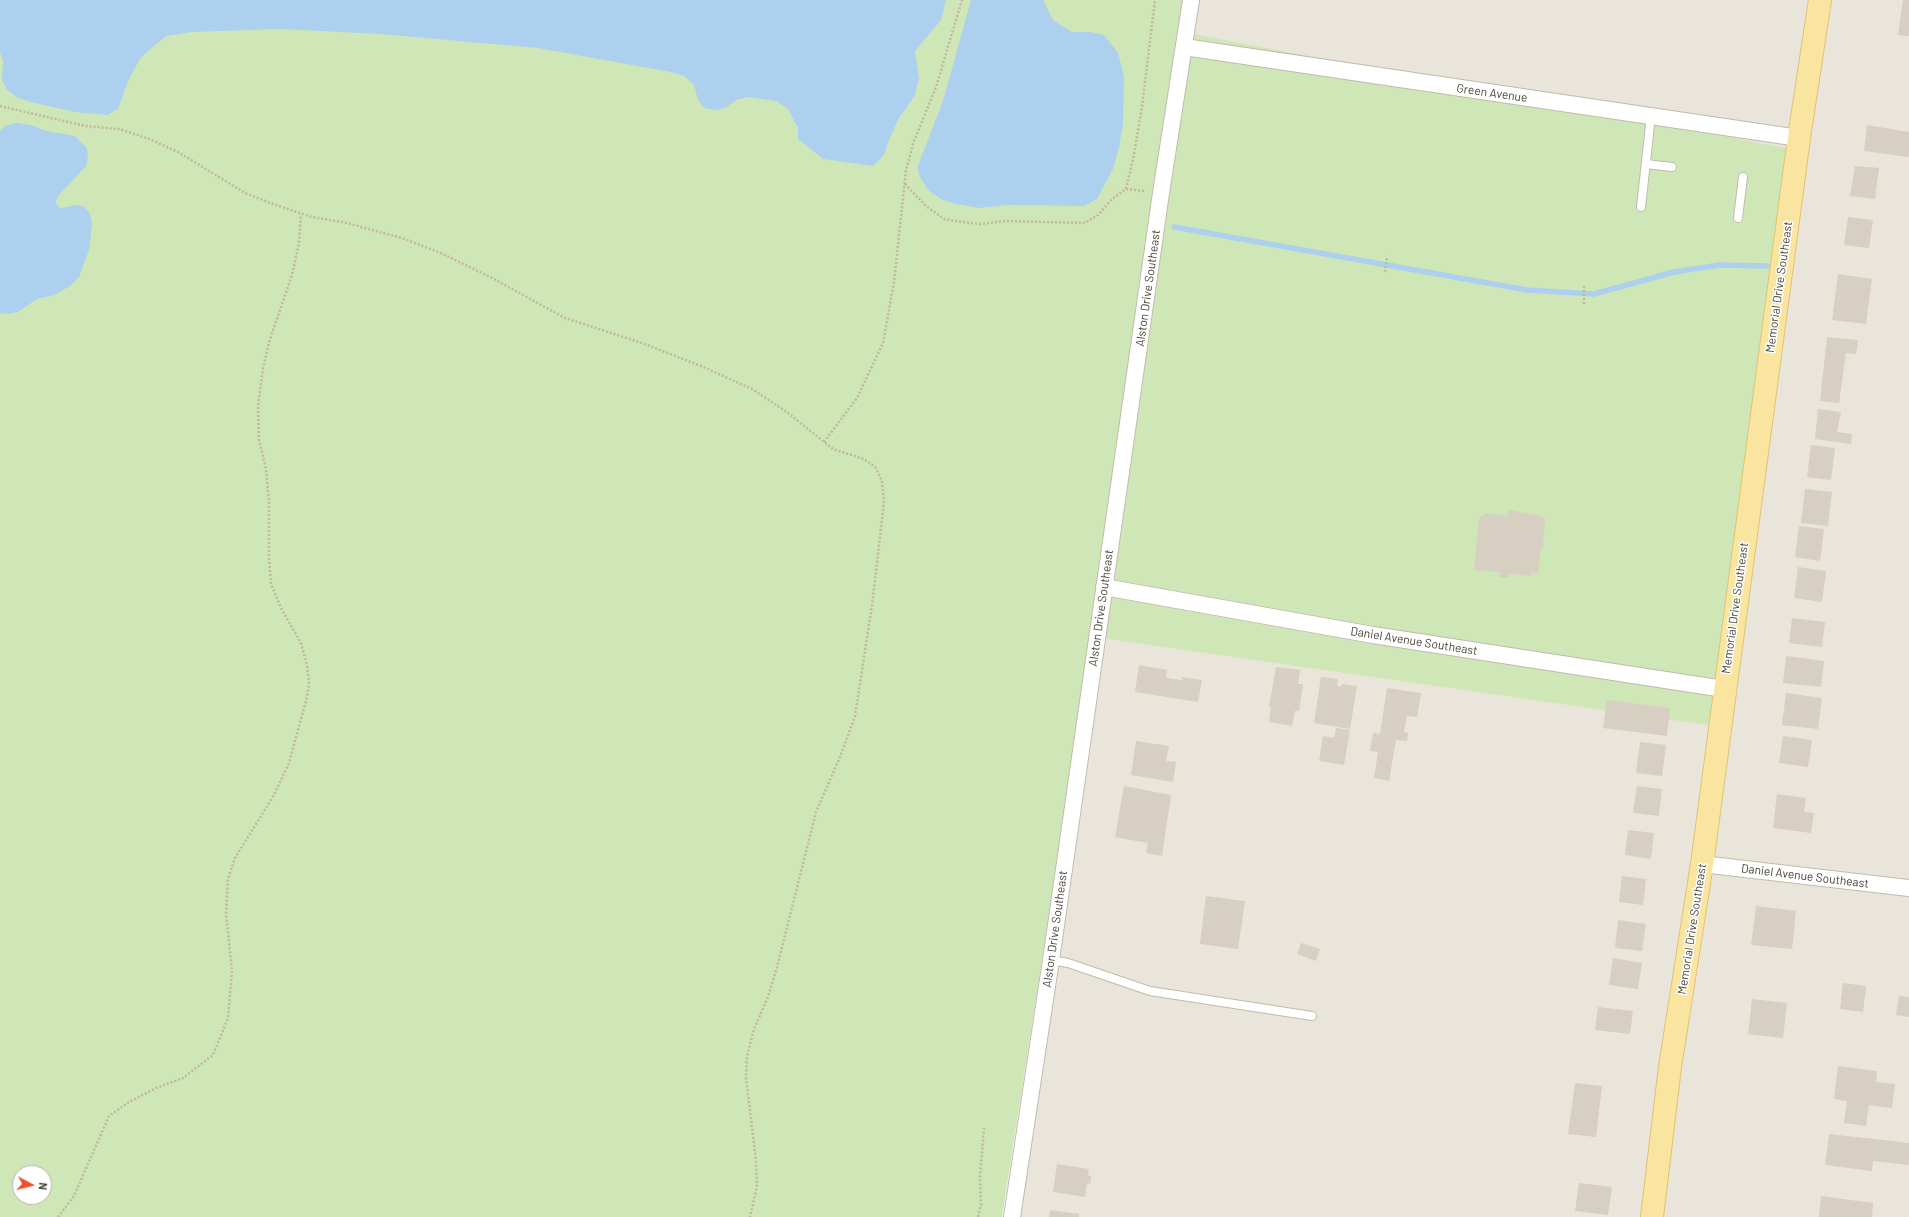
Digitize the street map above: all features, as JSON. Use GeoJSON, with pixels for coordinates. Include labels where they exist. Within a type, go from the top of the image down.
{"type":"FeatureCollection","features":[{"type":"Feature","properties":{"kind":"main road","name":"Memorial Drive Southeast"},"geometry":{"type":"LineString","coordinates":[[1652,1217],[1670,1067],[1702,864],[1724,689],[1799,138],[1820,0]]}},
{"type":"Feature","properties":{"kind":"street","name":"Alston Drive Southeast"},"geometry":{"type":"LineString","coordinates":[[1012,1217],[1051,960],[1161,193],[1191,0]]}},
{"type":"Feature","properties":{"kind":"street","name":"Green Avenue"},"geometry":{"type":"LineString","coordinates":[[1184,47],[1799,138]]}},
{"type":"Feature","properties":{"kind":"street","name":"Daniel Avenue Southeast"},"geometry":{"type":"LineString","coordinates":[[1104,587],[1373,635],[1724,689]]}},
{"type":"Feature","properties":{"kind":"street","name":"Daniel Avenue Southeast"},"geometry":{"type":"LineString","coordinates":[[1702,864],[1909,888]]}},
{"type":"Feature","properties":{"kind":"lane"},"geometry":{"type":"LineString","coordinates":[[1641,207],[1651,116]]}},
{"type":"Feature","properties":{"kind":"lane"},"geometry":{"type":"LineString","coordinates":[[1646,164],[1672,167]]}},
{"type":"Feature","properties":{"kind":"lane"},"geometry":{"type":"LineString","coordinates":[[1738,218],[1743,177]]}},
{"type":"Feature","properties":{"kind":"lane"},"geometry":{"type":"LineString","coordinates":[[1051,960],[1068,963],[1150,991],[1312,1016]]}},
{"type":"Feature","properties":{"kind":"path"},"geometry":{"type":"LineString","coordinates":[[824,442],[857,398],[882,343],[888,320],[894,282],[904,183],[914,141],[936,87],[962,0]]}},
{"type":"Feature","properties":{"kind":"path"},"geometry":{"type":"LineString","coordinates":[[904,183],[935,213],[944,218],[962,222],[981,224],[1005,220],[1085,223],[1098,215],[1112,199],[1126,189],[1133,160],[1142,107],[1154,0]]}},
{"type":"Feature","properties":{"kind":"path"},"geometry":{"type":"LineString","coordinates":[[0,106],[85,126],[118,129],[147,138],[178,152],[245,193],[301,214],[347,223],[405,239],[485,274],[565,318],[642,343],[701,366],[752,389],[784,410],[833,448],[864,459],[875,467],[882,481],[884,502],[872,605],[855,716],[840,757],[816,812],[777,967],[768,997],[754,1029],[747,1056],[746,1078],[756,1160],[757,1186],[750,1217]]}},
{"type":"Feature","properties":{"kind":"path"},"geometry":{"type":"LineString","coordinates":[[1126,189],[1161,193]]}},
{"type":"Feature","properties":{"kind":"path"},"geometry":{"type":"LineString","coordinates":[[58,1217],[74,1196],[110,1116],[129,1102],[156,1088],[183,1078],[213,1054],[228,1018],[232,971],[226,914],[228,879],[235,858],[274,795],[289,764],[307,697],[309,684],[307,665],[301,643],[282,610],[271,584],[268,558],[269,503],[266,469],[259,440],[258,406],[263,369],[269,342],[292,275],[299,243],[301,214]]}},
{"type":"Feature","properties":{"kind":"path"},"geometry":{"type":"LineString","coordinates":[[1385,272],[1387,256]]}},
{"type":"Feature","properties":{"kind":"path"},"geometry":{"type":"LineString","coordinates":[[1584,286],[1584,304]]}},
{"type":"Feature","properties":{"kind":"path"},"geometry":{"type":"LineString","coordinates":[[978,1217],[982,1205],[980,1176],[984,1128]]}},
{"type":"Feature","properties":{"kind":"shaded area"},"geometry":{"type":"Polygon","coordinates":[[[1193,0],[1909,0],[1909,1217],[1007,1217],[1193,0]]]}},
{"type":"Feature","properties":{"kind":"green space"},"geometry":{"type":"Polygon","coordinates":[[[0,0],[1191,0],[1002,1217],[0,1217],[0,0]]]}},
{"type":"Feature","properties":{"kind":"green space"},"geometry":{"type":"Polygon","coordinates":[[[1188,33],[1807,152],[1729,728],[1094,637],[1188,33]]]}},
{"type":"Feature","properties":{"kind":"water"},"geometry":{"type":"Polygon","coordinates":[[[0,0],[946,0],[941,20],[915,51],[919,79],[914,97],[899,118],[884,155],[873,166],[823,159],[798,139],[798,128],[788,109],[776,101],[748,97],[736,100],[725,108],[715,110],[704,108],[698,100],[694,85],[684,76],[671,72],[538,48],[380,34],[281,29],[191,32],[166,36],[141,57],[128,81],[118,109],[107,115],[75,112],[18,98],[7,90],[2,80],[3,60],[0,53],[0,0]]]}},
{"type":"Feature","properties":{"kind":"water"},"geometry":{"type":"Polygon","coordinates":[[[971,0],[1043,0],[1053,20],[1072,32],[1090,32],[1104,35],[1118,53],[1124,76],[1123,123],[1119,148],[1113,169],[1097,199],[1084,206],[1009,205],[980,208],[955,204],[941,199],[929,191],[921,179],[917,168],[943,101],[971,0]]]}},
{"type":"Feature","properties":{"kind":"water"},"geometry":{"type":"Polygon","coordinates":[[[16,123],[31,125],[47,131],[75,136],[87,148],[88,158],[86,166],[58,196],[55,203],[61,208],[78,205],[84,207],[90,214],[92,224],[89,250],[79,277],[70,286],[54,295],[37,299],[18,312],[5,314],[0,313],[0,131],[5,126],[16,123]]]}},
{"type":"Feature","properties":{"kind":"building"},"geometry":{"type":"Polygon","coordinates":[[[1903,0],[1909,0],[1909,36],[1898,35],[1903,0]]]}},
{"type":"Feature","properties":{"kind":"building"},"geometry":{"type":"Polygon","coordinates":[[[1867,125],[1909,132],[1909,157],[1864,151],[1867,125]]]}},
{"type":"Feature","properties":{"kind":"building"},"geometry":{"type":"Polygon","coordinates":[[[1855,166],[1879,168],[1875,199],[1850,196],[1855,166]]]}},
{"type":"Feature","properties":{"kind":"building"},"geometry":{"type":"Polygon","coordinates":[[[1848,217],[1873,220],[1869,248],[1844,245],[1848,217]]]}},
{"type":"Feature","properties":{"kind":"building"},"geometry":{"type":"Polygon","coordinates":[[[1838,274],[1872,279],[1866,324],[1832,320],[1838,274]]]}},
{"type":"Feature","properties":{"kind":"building"},"geometry":{"type":"Polygon","coordinates":[[[1827,337],[1858,340],[1856,354],[1846,353],[1839,403],[1820,401],[1827,337]]]}},
{"type":"Feature","properties":{"kind":"building"},"geometry":{"type":"Polygon","coordinates":[[[1818,409],[1841,412],[1837,432],[1852,434],[1851,444],[1815,439],[1818,409]]]}},
{"type":"Feature","properties":{"kind":"building"},"geometry":{"type":"Polygon","coordinates":[[[1811,445],[1835,448],[1831,480],[1807,477],[1811,445]]]}},
{"type":"Feature","properties":{"kind":"building"},"geometry":{"type":"Polygon","coordinates":[[[1805,489],[1832,492],[1828,526],[1801,523],[1805,489]]]}},
{"type":"Feature","properties":{"kind":"building"},"geometry":{"type":"Polygon","coordinates":[[[1508,510],[1545,518],[1543,549],[1541,549],[1538,573],[1531,572],[1531,576],[1509,574],[1509,578],[1499,577],[1500,572],[1474,570],[1479,518],[1486,513],[1507,516],[1508,510]]]}},
{"type":"Feature","properties":{"kind":"building"},"geometry":{"type":"Polygon","coordinates":[[[1799,526],[1824,529],[1820,561],[1795,557],[1799,526]]]}},
{"type":"Feature","properties":{"kind":"building"},"geometry":{"type":"Polygon","coordinates":[[[1798,567],[1826,571],[1822,602],[1794,598],[1798,567]]]}},
{"type":"Feature","properties":{"kind":"building"},"geometry":{"type":"Polygon","coordinates":[[[1792,618],[1825,622],[1822,647],[1789,643],[1792,618]]]}},
{"type":"Feature","properties":{"kind":"building"},"geometry":{"type":"Polygon","coordinates":[[[1786,656],[1824,661],[1821,687],[1783,683],[1786,656]]]}},
{"type":"Feature","properties":{"kind":"building"},"geometry":{"type":"Polygon","coordinates":[[[1139,665],[1167,670],[1166,678],[1182,680],[1182,677],[1202,680],[1198,702],[1135,692],[1139,665]]]}},
{"type":"Feature","properties":{"kind":"building"},"geometry":{"type":"Polygon","coordinates":[[[1276,667],[1300,670],[1298,684],[1303,684],[1299,711],[1295,711],[1292,726],[1269,722],[1271,707],[1269,707],[1276,667]]]}},
{"type":"Feature","properties":{"kind":"building"},"geometry":{"type":"Polygon","coordinates":[[[1321,677],[1338,679],[1337,686],[1341,687],[1342,684],[1357,686],[1350,729],[1314,723],[1321,677]]]}},
{"type":"Feature","properties":{"kind":"building"},"geometry":{"type":"Polygon","coordinates":[[[1387,688],[1421,693],[1417,717],[1407,716],[1404,732],[1408,733],[1407,741],[1396,740],[1389,781],[1374,778],[1378,752],[1370,751],[1373,733],[1380,734],[1387,688]]]}},
{"type":"Feature","properties":{"kind":"building"},"geometry":{"type":"Polygon","coordinates":[[[1786,693],[1822,698],[1818,729],[1782,725],[1786,693]]]}},
{"type":"Feature","properties":{"kind":"building"},"geometry":{"type":"Polygon","coordinates":[[[1607,700],[1670,708],[1667,736],[1603,728],[1607,700]]]}},
{"type":"Feature","properties":{"kind":"building"},"geometry":{"type":"Polygon","coordinates":[[[1336,728],[1350,730],[1344,765],[1319,761],[1323,736],[1334,738],[1336,728]]]}},
{"type":"Feature","properties":{"kind":"building"},"geometry":{"type":"Polygon","coordinates":[[[1783,736],[1812,740],[1808,767],[1779,763],[1783,736]]]}},
{"type":"Feature","properties":{"kind":"building"},"geometry":{"type":"Polygon","coordinates":[[[1136,741],[1169,746],[1166,761],[1176,762],[1173,782],[1131,775],[1136,741]]]}},
{"type":"Feature","properties":{"kind":"building"},"geometry":{"type":"Polygon","coordinates":[[[1640,742],[1666,745],[1662,776],[1636,773],[1640,742]]]}},
{"type":"Feature","properties":{"kind":"building"},"geometry":{"type":"Polygon","coordinates":[[[1124,786],[1171,795],[1162,856],[1146,853],[1148,843],[1115,837],[1124,786]]]}},
{"type":"Feature","properties":{"kind":"building"},"geometry":{"type":"Polygon","coordinates":[[[1637,786],[1662,789],[1659,816],[1633,813],[1637,786]]]}},
{"type":"Feature","properties":{"kind":"building"},"geometry":{"type":"Polygon","coordinates":[[[1777,794],[1806,798],[1804,812],[1814,813],[1811,833],[1773,828],[1777,794]]]}},
{"type":"Feature","properties":{"kind":"building"},"geometry":{"type":"Polygon","coordinates":[[[1628,830],[1654,833],[1651,859],[1625,855],[1628,830]]]}},
{"type":"Feature","properties":{"kind":"building"},"geometry":{"type":"Polygon","coordinates":[[[1622,876],[1646,879],[1643,905],[1619,902],[1622,876]]]}},
{"type":"Feature","properties":{"kind":"building"},"geometry":{"type":"Polygon","coordinates":[[[1206,896],[1245,901],[1238,949],[1200,944],[1206,896]]]}},
{"type":"Feature","properties":{"kind":"building"},"geometry":{"type":"Polygon","coordinates":[[[1756,906],[1796,911],[1792,949],[1751,945],[1756,906]]]}},
{"type":"Feature","properties":{"kind":"building"},"geometry":{"type":"Polygon","coordinates":[[[1618,920],[1646,924],[1642,951],[1615,948],[1618,920]]]}},
{"type":"Feature","properties":{"kind":"building"},"geometry":{"type":"Polygon","coordinates":[[[1301,943],[1320,949],[1316,961],[1297,954],[1301,943]]]}},
{"type":"Feature","properties":{"kind":"building"},"geometry":{"type":"Polygon","coordinates":[[[1613,958],[1642,963],[1638,989],[1609,985],[1613,958]]]}},
{"type":"Feature","properties":{"kind":"building"},"geometry":{"type":"Polygon","coordinates":[[[1843,983],[1866,986],[1863,1012],[1840,1009],[1843,983]]]}},
{"type":"Feature","properties":{"kind":"building"},"geometry":{"type":"Polygon","coordinates":[[[1899,996],[1909,997],[1909,1017],[1896,1015],[1899,996]]]}},
{"type":"Feature","properties":{"kind":"building"},"geometry":{"type":"Polygon","coordinates":[[[1752,999],[1787,1003],[1783,1038],[1748,1034],[1752,999]]]}},
{"type":"Feature","properties":{"kind":"building"},"geometry":{"type":"Polygon","coordinates":[[[1598,1007],[1633,1011],[1630,1034],[1595,1030],[1598,1007]]]}},
{"type":"Feature","properties":{"kind":"building"},"geometry":{"type":"Polygon","coordinates":[[[1838,1066],[1877,1071],[1876,1082],[1895,1084],[1892,1108],[1869,1105],[1866,1126],[1844,1123],[1847,1101],[1834,1099],[1838,1066]]]}},
{"type":"Feature","properties":{"kind":"building"},"geometry":{"type":"Polygon","coordinates":[[[1575,1083],[1602,1086],[1596,1137],[1568,1134],[1575,1083]]]}},
{"type":"Feature","properties":{"kind":"building"},"geometry":{"type":"Polygon","coordinates":[[[1829,1134],[1909,1143],[1909,1165],[1873,1161],[1872,1171],[1825,1165],[1829,1134]]]}},
{"type":"Feature","properties":{"kind":"building"},"geometry":{"type":"Polygon","coordinates":[[[1057,1164],[1089,1169],[1088,1176],[1091,1176],[1090,1184],[1087,1183],[1085,1197],[1053,1192],[1057,1164]]]}},
{"type":"Feature","properties":{"kind":"building"},"geometry":{"type":"Polygon","coordinates":[[[1579,1183],[1612,1187],[1608,1215],[1575,1211],[1579,1183]]]}},
{"type":"Feature","properties":{"kind":"building"},"geometry":{"type":"Polygon","coordinates":[[[1821,1196],[1873,1203],[1872,1217],[1819,1217],[1821,1196]]]}},
{"type":"Feature","properties":{"kind":"building"},"geometry":{"type":"Polygon","coordinates":[[[1050,1210],[1079,1214],[1079,1217],[1049,1217],[1050,1210]]]}},
{"type":"Feature","properties":{"kind":"waterway"},"geometry":{"type":"LineString","coordinates":[[1174,227],[1527,290],[1594,294],[1674,272],[1719,265],[1767,266]]}}]}
